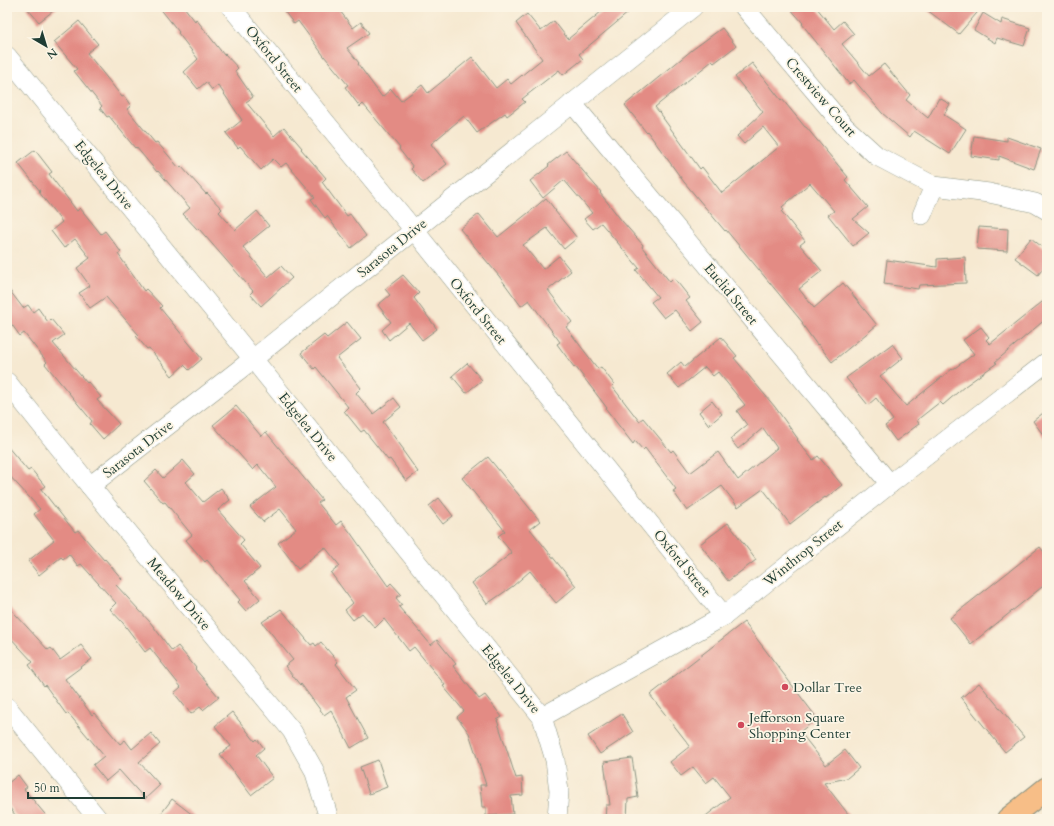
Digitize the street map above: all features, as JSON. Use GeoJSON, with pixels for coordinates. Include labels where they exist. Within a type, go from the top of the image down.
{"type":"FeatureCollection","features":[{"type":"Feature","properties":{"kind":"main road"},"geometry":{"type":"LineString","coordinates":[[1008,819],[1047,788]]}},
{"type":"Feature","properties":{"kind":"street","name":"Oxford Street"},"geometry":{"type":"LineString","coordinates":[[231,7],[414,230],[724,616]]}},
{"type":"Feature","properties":{"kind":"street","name":"Sarasota Drive"},"geometry":{"type":"LineString","coordinates":[[90,486],[253,359],[693,7]]}},
{"type":"Feature","properties":{"kind":"street","name":"Crestview Court"},"geometry":{"type":"LineString","coordinates":[[744,7],[845,127],[877,156],[934,186],[989,193],[1035,203],[1047,210]]}},
{"type":"Feature","properties":{"kind":"street","name":"Edgelea Drive"},"geometry":{"type":"LineString","coordinates":[[7,56],[542,717],[555,760],[559,791],[557,819]]}},
{"type":"Feature","properties":{"kind":"street","name":"Euclid Street"},"geometry":{"type":"LineString","coordinates":[[572,103],[890,484]]}},
{"type":"Feature","properties":{"kind":"street"},"geometry":{"type":"LineString","coordinates":[[922,216],[934,186]]}},
{"type":"Feature","properties":{"kind":"street","name":"Winthrop Street"},"geometry":{"type":"LineString","coordinates":[[542,717],[724,616],[1047,362]]}},
{"type":"Feature","properties":{"kind":"street","name":"Meadow Drive"},"geometry":{"type":"LineString","coordinates":[[7,382],[90,486],[292,731],[314,770],[328,819]]}},
{"type":"Feature","properties":{"kind":"street"},"geometry":{"type":"LineString","coordinates":[[7,707],[98,819]]}},
{"type":"Feature","properties":{"kind":"building"},"geometry":{"type":"Polygon","coordinates":[[[26,7],[58,7],[39,22],[26,7]]]}},
{"type":"Feature","properties":{"kind":"building"},"geometry":{"type":"Polygon","coordinates":[[[159,7],[184,7],[195,21],[196,19],[224,55],[225,54],[238,68],[235,71],[253,97],[246,102],[274,136],[284,127],[326,178],[322,182],[347,216],[350,214],[366,236],[351,248],[327,216],[325,218],[311,199],[315,197],[286,163],[281,167],[273,159],[261,170],[240,146],[238,148],[226,133],[242,120],[218,85],[212,90],[206,82],[198,89],[184,72],[198,59],[159,7]]]}},
{"type":"Feature","properties":{"kind":"building"},"geometry":{"type":"Polygon","coordinates":[[[281,7],[317,7],[312,10],[314,13],[323,7],[337,7],[353,28],[361,22],[369,33],[347,48],[382,97],[391,89],[401,101],[422,85],[428,93],[472,57],[496,88],[507,79],[511,84],[542,59],[516,23],[527,14],[541,31],[554,21],[568,39],[607,7],[635,7],[579,54],[583,59],[563,75],[559,70],[522,99],[525,102],[507,116],[505,113],[477,133],[464,116],[431,144],[447,164],[423,183],[411,169],[413,167],[399,149],[400,148],[363,104],[360,107],[345,87],[348,85],[298,21],[294,24],[281,7]]]}},
{"type":"Feature","properties":{"kind":"building"},"geometry":{"type":"Polygon","coordinates":[[[789,7],[816,7],[834,29],[843,21],[854,34],[842,44],[869,76],[884,64],[910,95],[906,100],[928,118],[939,98],[950,104],[944,115],[966,129],[950,154],[914,131],[910,137],[882,113],[854,80],[849,84],[802,24],[803,23],[789,7]]]}},
{"type":"Feature","properties":{"kind":"building"},"geometry":{"type":"Polygon","coordinates":[[[923,7],[982,7],[959,34],[923,7]]]}},
{"type":"Feature","properties":{"kind":"building"},"geometry":{"type":"Polygon","coordinates":[[[983,13],[1001,24],[1002,19],[1030,28],[1024,46],[997,38],[995,43],[974,30],[983,13]]]}},
{"type":"Feature","properties":{"kind":"building"},"geometry":{"type":"Polygon","coordinates":[[[79,21],[98,44],[87,53],[122,97],[124,96],[131,106],[127,109],[155,143],[157,142],[179,168],[181,166],[206,194],[207,193],[222,209],[219,212],[235,230],[257,211],[269,226],[243,247],[268,277],[281,266],[292,278],[261,306],[250,294],[253,291],[199,229],[198,230],[183,214],[190,208],[136,147],[135,148],[109,116],[107,117],[100,108],[102,106],[74,71],[77,69],[54,42],[79,21]]]}},
{"type":"Feature","properties":{"kind":"building"},"geometry":{"type":"Polygon","coordinates":[[[722,28],[736,46],[714,63],[712,61],[655,107],[700,169],[702,167],[722,193],[779,147],[763,127],[744,144],[737,136],[763,112],[735,77],[752,63],[781,100],[782,99],[848,177],[845,180],[868,207],[853,219],[869,233],[853,246],[828,215],[834,211],[810,183],[782,207],[784,210],[782,212],[805,241],[800,245],[822,271],[799,289],[814,308],[843,283],[877,325],[832,362],[818,344],[817,345],[802,324],[803,323],[684,182],[647,131],[646,132],[625,105],[692,50],[722,28]]]}},
{"type":"Feature","properties":{"kind":"building"},"geometry":{"type":"Polygon","coordinates":[[[974,136],[1007,141],[1007,137],[1041,149],[1034,169],[999,156],[999,160],[971,156],[974,136]]]}},
{"type":"Feature","properties":{"kind":"building"},"geometry":{"type":"Polygon","coordinates":[[[35,150],[52,172],[49,174],[77,211],[80,208],[101,234],[105,231],[121,252],[118,254],[144,291],[146,289],[162,306],[160,308],[202,359],[189,370],[184,365],[172,376],[149,348],[147,349],[136,336],[138,334],[106,297],[90,308],[79,293],[90,286],[77,268],[90,258],[75,239],[64,248],[51,231],[62,222],[18,163],[35,150]]]}},
{"type":"Feature","properties":{"kind":"building"},"geometry":{"type":"Polygon","coordinates":[[[566,151],[601,192],[600,193],[643,245],[642,247],[670,282],[674,278],[690,298],[686,301],[703,322],[692,331],[675,310],[664,318],[651,302],[658,297],[636,270],[639,268],[601,223],[593,229],[584,219],[592,213],[564,180],[543,198],[530,181],[566,151]]]}},
{"type":"Feature","properties":{"kind":"building"},"geometry":{"type":"Polygon","coordinates":[[[546,198],[577,238],[564,249],[547,228],[523,245],[543,269],[559,256],[571,271],[548,290],[572,322],[566,327],[598,369],[601,367],[614,384],[612,386],[639,421],[643,418],[671,452],[673,450],[690,473],[718,452],[738,480],[777,448],[763,428],[738,449],[730,439],[747,425],[737,411],[745,405],[718,372],[713,376],[705,367],[679,388],[667,374],[681,362],[685,367],[721,337],[737,356],[734,358],[775,407],[798,439],[797,440],[813,460],[818,456],[842,485],[790,524],[763,489],[738,507],[722,486],[687,511],[673,491],[676,489],[645,448],[643,450],[635,441],[633,444],[557,344],[560,342],[529,300],[521,306],[499,276],[460,229],[479,214],[498,237],[546,198]]]}},
{"type":"Feature","properties":{"kind":"building"},"geometry":{"type":"Polygon","coordinates":[[[979,227],[1008,229],[1007,251],[977,249],[979,227]]]}},
{"type":"Feature","properties":{"kind":"building"},"geometry":{"type":"Polygon","coordinates":[[[1031,238],[1047,251],[1047,263],[1038,275],[1015,258],[1031,238]]]}},
{"type":"Feature","properties":{"kind":"building"},"geometry":{"type":"Polygon","coordinates":[[[965,257],[966,283],[919,285],[918,289],[884,284],[887,260],[937,267],[937,259],[965,257]]]}},
{"type":"Feature","properties":{"kind":"building"},"geometry":{"type":"Polygon","coordinates":[[[403,275],[419,293],[414,298],[437,329],[422,340],[409,323],[389,340],[382,330],[391,322],[378,305],[390,295],[385,289],[403,275]]]}},
{"type":"Feature","properties":{"kind":"building"},"geometry":{"type":"Polygon","coordinates":[[[7,287],[23,308],[28,305],[33,312],[38,308],[48,322],[51,319],[64,335],[53,343],[101,397],[97,400],[119,424],[103,439],[90,424],[92,421],[45,364],[47,362],[24,333],[20,336],[7,318],[7,287]]]}},
{"type":"Feature","properties":{"kind":"building"},"geometry":{"type":"Polygon","coordinates":[[[1047,298],[1047,318],[995,362],[997,363],[965,386],[943,405],[940,402],[917,420],[919,424],[896,441],[885,426],[893,420],[876,398],[868,405],[846,378],[892,344],[903,358],[880,376],[906,406],[952,369],[974,354],[963,340],[981,327],[989,337],[986,340],[990,344],[1047,298]]]}},
{"type":"Feature","properties":{"kind":"building"},"geometry":{"type":"Polygon","coordinates":[[[347,322],[361,339],[337,358],[361,388],[356,393],[373,414],[394,398],[401,407],[383,422],[418,472],[406,481],[390,459],[388,460],[364,430],[361,432],[344,411],[348,407],[316,367],[314,369],[301,353],[324,335],[327,338],[347,322]]]}},
{"type":"Feature","properties":{"kind":"building"},"geometry":{"type":"Polygon","coordinates":[[[467,363],[482,380],[466,393],[452,376],[467,363]]]}},
{"type":"Feature","properties":{"kind":"building"},"geometry":{"type":"Polygon","coordinates":[[[712,401],[722,414],[709,425],[699,412],[712,401]]]}},
{"type":"Feature","properties":{"kind":"building"},"geometry":{"type":"Polygon","coordinates":[[[236,406],[261,436],[266,432],[322,500],[318,503],[336,525],[341,521],[388,586],[391,583],[401,594],[396,598],[402,605],[399,607],[431,645],[437,640],[456,664],[453,666],[479,699],[485,695],[502,717],[497,720],[516,778],[522,777],[523,795],[511,796],[513,814],[486,816],[486,807],[482,807],[480,785],[486,785],[469,733],[457,717],[464,711],[414,647],[409,651],[384,619],[375,628],[362,613],[353,620],[345,610],[353,603],[331,573],[340,566],[325,547],[298,569],[278,543],[296,529],[280,509],[263,522],[250,507],[276,487],[258,465],[253,470],[213,425],[236,406]]]}},
{"type":"Feature","properties":{"kind":"building"},"geometry":{"type":"Polygon","coordinates":[[[1047,410],[1047,440],[1033,421],[1047,410]]]}},
{"type":"Feature","properties":{"kind":"building"},"geometry":{"type":"Polygon","coordinates":[[[7,446],[28,471],[31,469],[45,486],[41,489],[75,532],[78,530],[122,579],[116,585],[150,622],[172,651],[178,646],[219,697],[203,710],[200,707],[191,714],[174,693],[181,687],[150,648],[145,652],[123,623],[110,609],[116,603],[81,564],[78,566],[69,554],[63,559],[61,557],[39,575],[28,561],[54,540],[34,514],[40,509],[7,473],[7,446]]]}},
{"type":"Feature","properties":{"kind":"building"},"geometry":{"type":"Polygon","coordinates":[[[488,457],[540,521],[530,529],[576,586],[556,603],[530,571],[513,586],[487,604],[472,583],[512,553],[498,536],[505,531],[462,478],[488,457]]]}},
{"type":"Feature","properties":{"kind":"building"},"geometry":{"type":"Polygon","coordinates":[[[183,460],[195,474],[186,482],[203,502],[221,488],[230,500],[218,510],[244,540],[240,544],[260,568],[245,581],[260,599],[246,611],[238,602],[240,600],[207,560],[205,562],[186,540],[192,535],[165,502],[163,503],[144,481],[156,470],[163,478],[183,460]]]}},
{"type":"Feature","properties":{"kind":"building"},"geometry":{"type":"Polygon","coordinates":[[[439,498],[453,516],[443,524],[429,506],[439,498]]]}},
{"type":"Feature","properties":{"kind":"building"},"geometry":{"type":"Polygon","coordinates":[[[728,523],[756,560],[728,581],[700,544],[728,523]]]}},
{"type":"Feature","properties":{"kind":"building"},"geometry":{"type":"Polygon","coordinates":[[[1040,547],[1047,556],[1047,583],[971,644],[950,618],[1040,547]]]}},
{"type":"Feature","properties":{"kind":"building"},"geometry":{"type":"Polygon","coordinates":[[[7,605],[48,650],[51,648],[60,660],[81,645],[92,659],[65,679],[92,715],[94,713],[120,744],[125,740],[132,749],[151,733],[160,744],[139,762],[160,785],[145,799],[119,770],[106,781],[93,765],[104,756],[68,713],[66,714],[29,665],[33,662],[7,634],[7,605]]]}},
{"type":"Feature","properties":{"kind":"building"},"geometry":{"type":"Polygon","coordinates":[[[281,609],[311,645],[314,643],[316,646],[321,642],[338,662],[336,664],[356,690],[346,697],[368,738],[351,748],[331,710],[324,715],[301,684],[300,685],[285,666],[293,660],[262,622],[281,609]]]}},
{"type":"Feature","properties":{"kind":"building","name":"Jefforson Square Shopping Center"},"geometry":{"type":"Polygon","coordinates":[[[744,622],[817,718],[800,732],[826,765],[845,750],[859,768],[847,778],[824,783],[852,819],[702,819],[730,797],[714,777],[706,783],[693,767],[681,776],[670,762],[690,746],[650,695],[744,622]]]}},
{"type":"Feature","properties":{"kind":"building"},"geometry":{"type":"Polygon","coordinates":[[[979,683],[1024,737],[1005,752],[961,698],[979,683]]]}},
{"type":"Feature","properties":{"kind":"building"},"geometry":{"type":"Polygon","coordinates":[[[232,712],[255,741],[257,739],[264,748],[256,755],[273,778],[251,795],[220,754],[231,746],[215,726],[232,712]]]}},
{"type":"Feature","properties":{"kind":"building"},"geometry":{"type":"Polygon","coordinates":[[[622,714],[633,732],[600,754],[588,736],[622,714]]]}},
{"type":"Feature","properties":{"kind":"building"},"geometry":{"type":"Polygon","coordinates":[[[632,758],[638,797],[628,799],[627,819],[605,819],[606,805],[610,805],[604,762],[632,758]]]}},
{"type":"Feature","properties":{"kind":"building"},"geometry":{"type":"Polygon","coordinates":[[[378,760],[387,787],[369,794],[360,767],[378,760]]]}},
{"type":"Feature","properties":{"kind":"building"},"geometry":{"type":"Polygon","coordinates":[[[18,775],[27,787],[24,789],[49,819],[18,819],[7,804],[7,784],[18,775]]]}},
{"type":"Feature","properties":{"kind":"building"},"geometry":{"type":"Polygon","coordinates":[[[172,799],[198,819],[157,819],[172,799]]]}},
{"type":"Feature","properties":{"kind":"place","name":"Dollar Tree"},"geometry":{"type":"Point","coordinates":[785,687]}},
{"type":"Feature","properties":{"kind":"place","name":"Jefforson Square Shopping Center"},"geometry":{"type":"Point","coordinates":[741,725]}}]}
